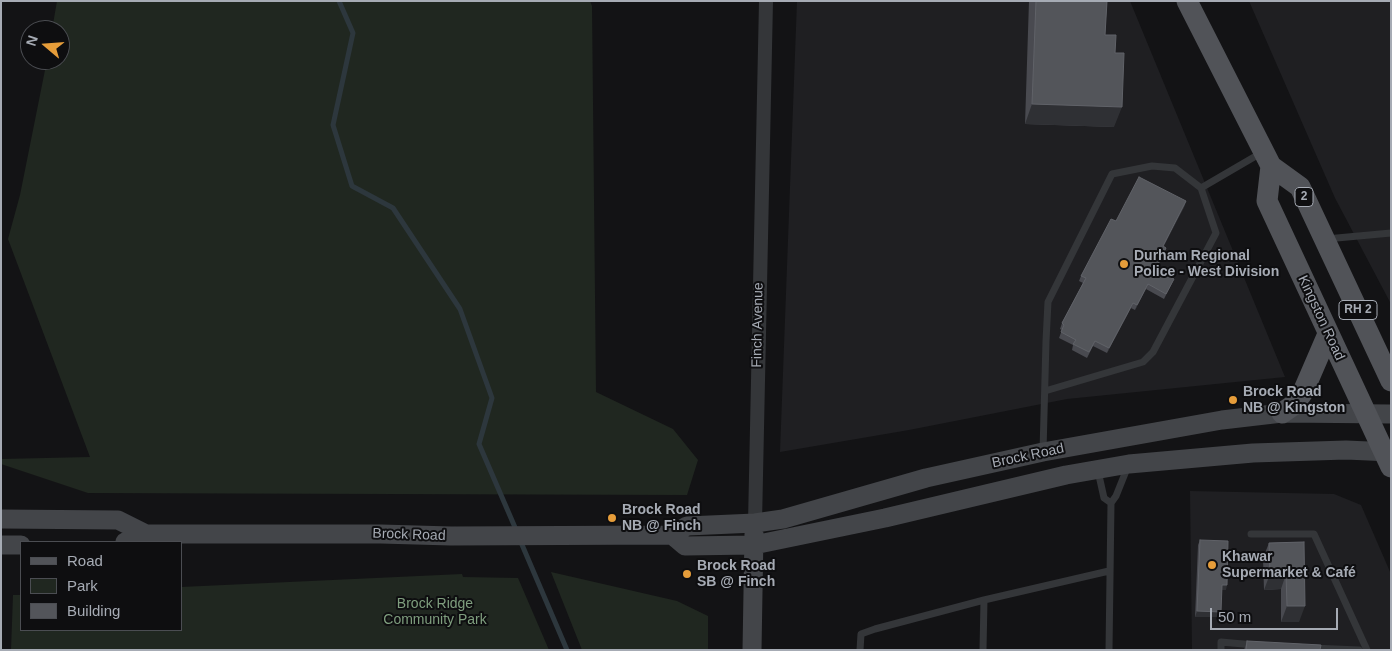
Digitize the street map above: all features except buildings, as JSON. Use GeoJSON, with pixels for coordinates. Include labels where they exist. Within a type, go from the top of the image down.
{"type":"FeatureCollection","features":[{"type":"Feature","properties":{"kind":"main road"},"geometry":{"type":"LineString","coordinates":[[1187,1],[1267,159]]}},
{"type":"Feature","properties":{"kind":"main road","name":"2"},"geometry":{"type":"LineString","coordinates":[[1267,159],[1300,187],[1324,239]]}},
{"type":"Feature","properties":{"kind":"main road","name":"Kingston Road"},"geometry":{"type":"LineString","coordinates":[[1267,159],[1267,200],[1328,334],[1388,456]]}},
{"type":"Feature","properties":{"kind":"main road","name":"RH 2"},"geometry":{"type":"LineString","coordinates":[[1324,239],[1391,381]]}},
{"type":"Feature","properties":{"kind":"main road"},"geometry":{"type":"LineString","coordinates":[[1282,413],[1295,404],[1303,392],[1328,334]]}},
{"type":"Feature","properties":{"kind":"main road","name":"Brock Road"},"geometry":{"type":"LineString","coordinates":[[128,541],[146,534],[672,535],[687,526],[755,523],[783,519],[926,478],[1043,452],[1222,420],[1282,413],[1391,414]]}},
{"type":"Feature","properties":{"kind":"main road","name":"Brock Road"},"geometry":{"type":"LineString","coordinates":[[672,535],[685,546],[754,545],[885,518],[1066,475],[1129,464],[1253,452],[1346,450],[1388,456]]}},
{"type":"Feature","properties":{"kind":"main road","name":"Brock Road"},"geometry":{"type":"LineString","coordinates":[[1,519],[118,520],[146,534]]}},
{"type":"Feature","properties":{"kind":"main road","name":"Finch Avenue"},"geometry":{"type":"LineString","coordinates":[[752,650],[755,523]]}},
{"type":"Feature","properties":{"kind":"main road"},"geometry":{"type":"LineString","coordinates":[[1,545],[20,545]]}},
{"type":"Feature","properties":{"kind":"street","name":"Finch Avenue"},"geometry":{"type":"LineString","coordinates":[[755,523],[766,1]]}},
{"type":"Feature","properties":{"kind":"lane"},"geometry":{"type":"LineString","coordinates":[[1201,188],[1267,159]]}},
{"type":"Feature","properties":{"kind":"lane"},"geometry":{"type":"LineString","coordinates":[[1043,452],[1045,391],[1048,302],[1112,174],[1152,166],[1175,168],[1201,188],[1216,233],[1153,352],[1143,362],[1045,391]]}},
{"type":"Feature","properties":{"kind":"lane"},"geometry":{"type":"LineString","coordinates":[[1324,239],[1391,233]]}},
{"type":"Feature","properties":{"kind":"lane"},"geometry":{"type":"LineString","coordinates":[[1109,650],[1111,503],[1116,496],[1129,464]]}},
{"type":"Feature","properties":{"kind":"lane"},"geometry":{"type":"LineString","coordinates":[[1098,470],[1104,498],[1111,503]]}},
{"type":"Feature","properties":{"kind":"lane"},"geometry":{"type":"LineString","coordinates":[[1251,534],[1314,534],[1367,650]]}},
{"type":"Feature","properties":{"kind":"lane"},"geometry":{"type":"LineString","coordinates":[[860,650],[861,634],[984,600],[1110,571]]}},
{"type":"Feature","properties":{"kind":"lane"},"geometry":{"type":"LineString","coordinates":[[983,650],[984,600]]}},
{"type":"Feature","properties":{"kind":"lane"},"geometry":{"type":"LineString","coordinates":[[1221,650],[1221,642],[1266,646]]}},
{"type":"Feature","properties":{"kind":"lane"},"geometry":{"type":"LineString","coordinates":[[1303,648],[1359,650]]}},
{"type":"Feature","properties":{"kind":"shaded area"},"geometry":{"type":"Polygon","coordinates":[[[797,1],[1130,1],[1285,377],[1067,399],[909,430],[780,452],[797,1]]]}},
{"type":"Feature","properties":{"kind":"shaded area"},"geometry":{"type":"Polygon","coordinates":[[[1249,1],[1391,1],[1391,304],[1335,198],[1249,1]]]}},
{"type":"Feature","properties":{"kind":"shaded area"},"geometry":{"type":"Polygon","coordinates":[[[1190,491],[1334,494],[1361,505],[1391,574],[1391,650],[1192,650],[1190,491]]]}},
{"type":"Feature","properties":{"kind":"green space"},"geometry":{"type":"Polygon","coordinates":[[[57,1],[590,1],[592,6],[596,392],[673,429],[698,460],[687,495],[88,493],[1,464],[1,459],[90,457],[8,239],[20,195],[45,70],[70,70],[70,20],[54,20],[57,1]]]}},
{"type":"Feature","properties":{"kind":"green space"},"geometry":{"type":"Polygon","coordinates":[[[551,572],[677,601],[708,616],[708,650],[582,650],[551,572]]]}},
{"type":"Feature","properties":{"kind":"green space","name":"Brock Ridge Community Park"},"geometry":{"type":"Polygon","coordinates":[[[462,574],[463,577],[518,578],[549,650],[11,650],[13,595],[20,595],[20,631],[182,631],[182,587],[462,574]]]}},
{"type":"Feature","properties":{"kind":"waterway"},"geometry":{"type":"LineString","coordinates":[[339,1],[353,33],[333,125],[352,186],[393,208],[460,309],[492,398],[479,444],[517,532]]}},
{"type":"Feature","properties":{"kind":"waterway"},"geometry":{"type":"LineString","coordinates":[[520,540],[567,650]]}},
{"type":"Feature","properties":{"kind":"place","name":"Durham Regional Police - West Division"},"geometry":{"type":"Point","coordinates":[1124,264]}},
{"type":"Feature","properties":{"kind":"place","name":"Brock Road NB @ Kingston"},"geometry":{"type":"Point","coordinates":[1233,400]}},
{"type":"Feature","properties":{"kind":"place","name":"Brock Road NB @ Finch"},"geometry":{"type":"Point","coordinates":[612,518]}},
{"type":"Feature","properties":{"kind":"place","name":"Khawar Supermarket & Café"},"geometry":{"type":"Point","coordinates":[1212,565]}},
{"type":"Feature","properties":{"kind":"place","name":"Brock Road SB @ Finch"},"geometry":{"type":"Point","coordinates":[687,574]}}]}
